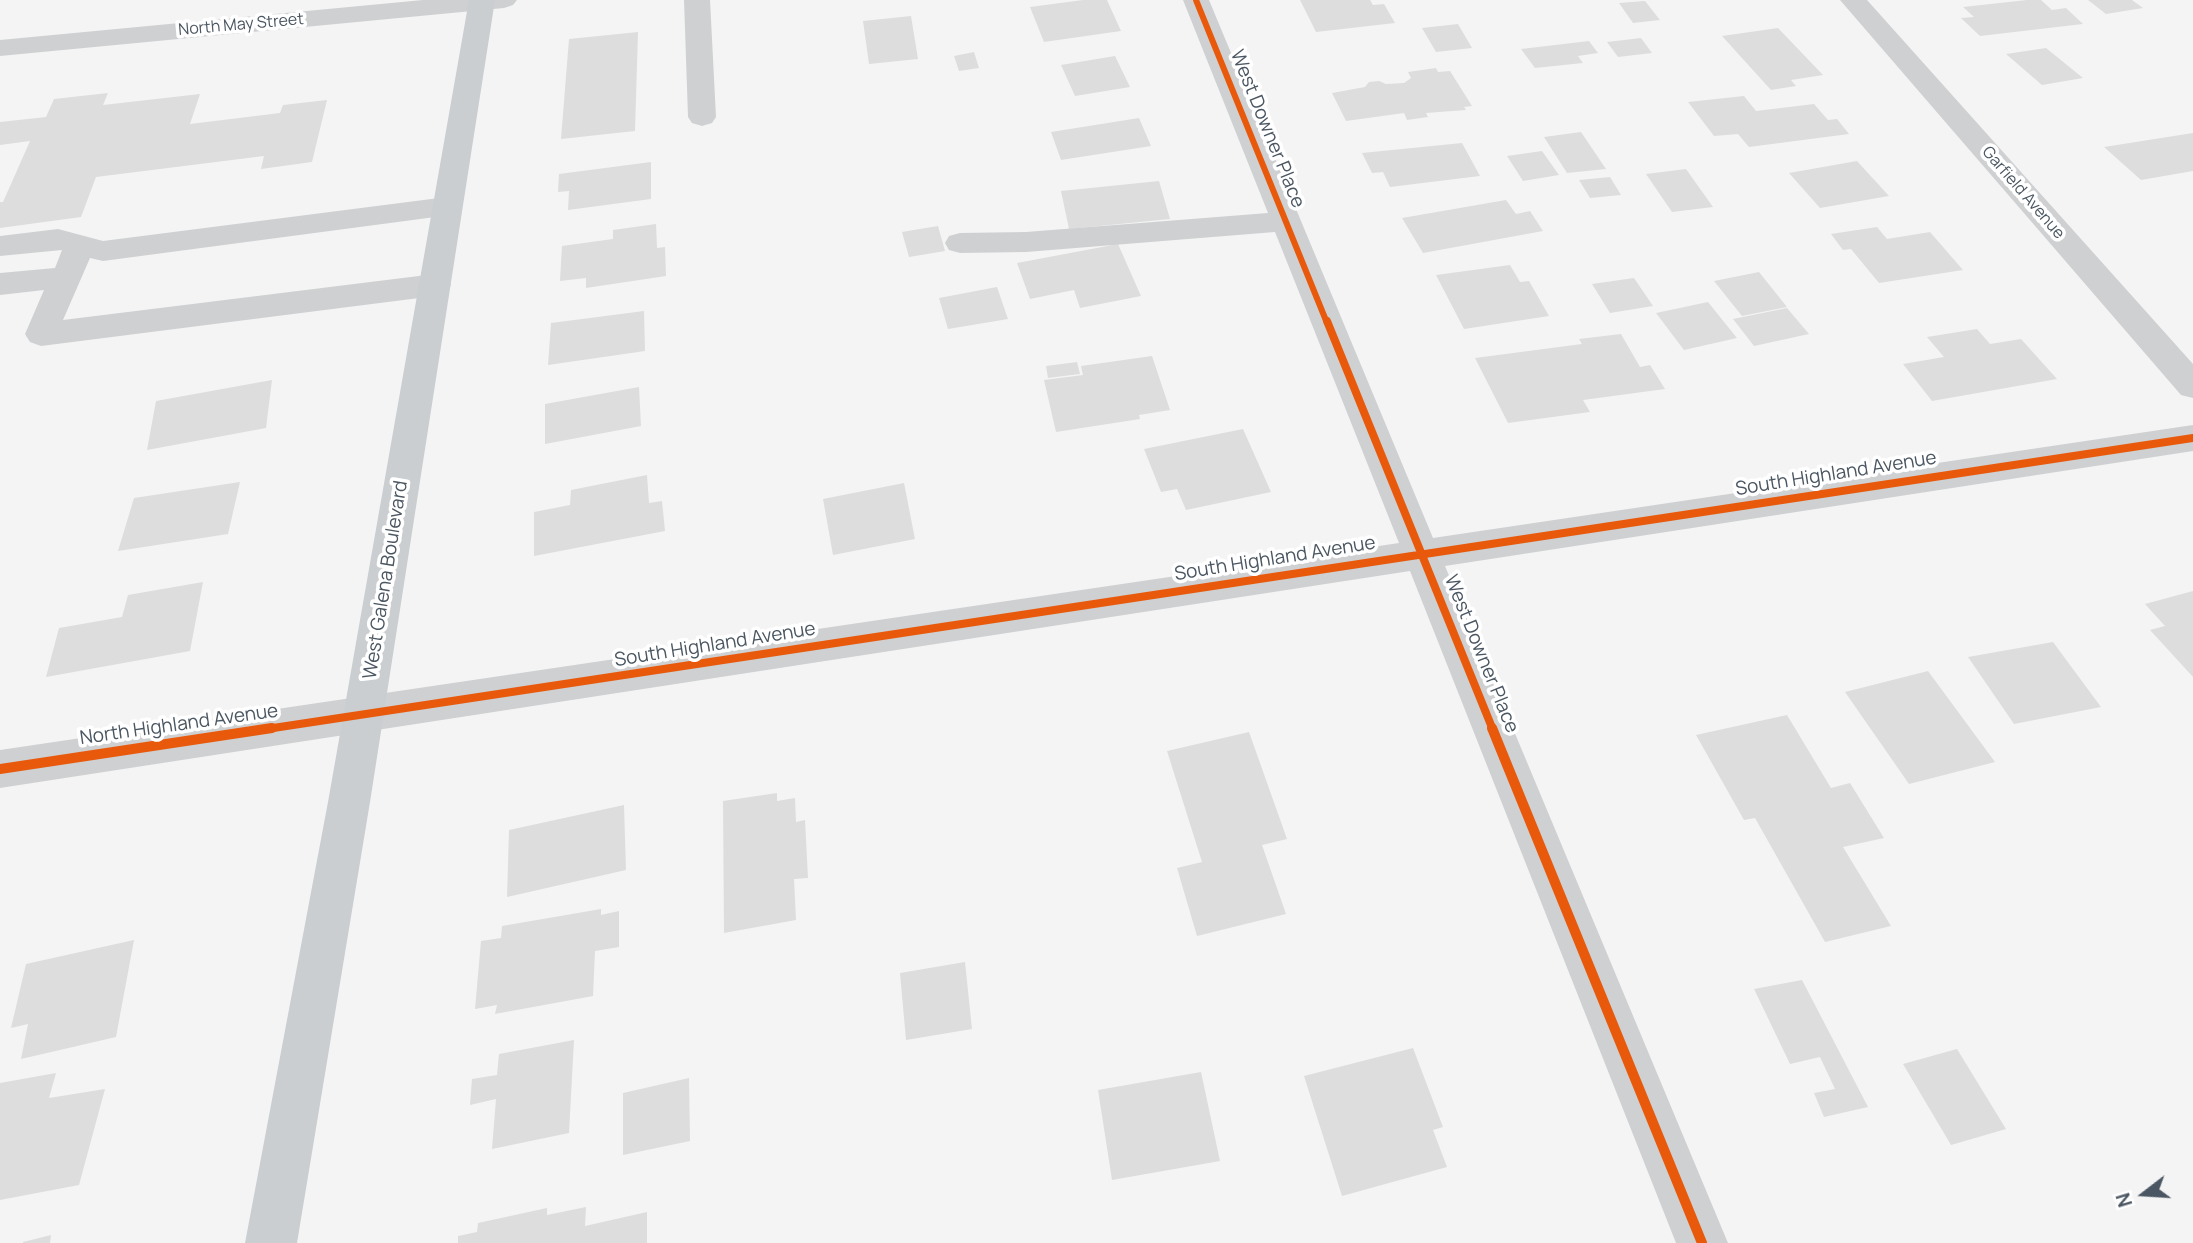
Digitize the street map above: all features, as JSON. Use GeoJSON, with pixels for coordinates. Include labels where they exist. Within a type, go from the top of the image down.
{"type":"FeatureCollection","features":[{"type":"Feature","properties":{"kind":"main road","name":"West Galena Boulevard"},"geometry":{"type":"LineString","coordinates":[[271,1243],[363,716],[447,207],[489,1]]}},
{"type":"Feature","properties":{"kind":"street"},"geometry":{"type":"LineString","coordinates":[[697,0],[702,117]]}},
{"type":"Feature","properties":{"kind":"street","name":"West Downer Place"},"geometry":{"type":"LineString","coordinates":[[1196,0],[1702,1243]]}},
{"type":"Feature","properties":{"kind":"street","name":"Garfield Avenue"},"geometry":{"type":"LineString","coordinates":[[1853,0],[2193,386]]}},
{"type":"Feature","properties":{"kind":"street","name":"North May Street"},"geometry":{"type":"LineString","coordinates":[[0,48],[489,1]]}},
{"type":"Feature","properties":{"kind":"street"},"geometry":{"type":"LineString","coordinates":[[0,246],[58,239],[103,251],[447,207]]}},
{"type":"Feature","properties":{"kind":"street"},"geometry":{"type":"LineString","coordinates":[[960,243],[1040,241],[1286,221]]}},
{"type":"Feature","properties":{"kind":"street"},"geometry":{"type":"LineString","coordinates":[[80,246],[41,334],[435,285]]}},
{"type":"Feature","properties":{"kind":"street"},"geometry":{"type":"LineString","coordinates":[[0,284],[67,277]]}},
{"type":"Feature","properties":{"kind":"street","name":"South Highland Avenue"},"geometry":{"type":"LineString","coordinates":[[363,716],[2193,438]]}},
{"type":"Feature","properties":{"kind":"street","name":"North Highland Avenue"},"geometry":{"type":"LineString","coordinates":[[0,769],[363,716]]}},
{"type":"Feature","properties":{"kind":"building"},"geometry":{"type":"Polygon","coordinates":[[[1083,0],[1107,0],[1121,31],[1044,42],[1030,7],[1083,0]]]}},
{"type":"Feature","properties":{"kind":"building"},"geometry":{"type":"Polygon","coordinates":[[[1300,0],[1370,0],[1373,5],[1384,4],[1395,23],[1316,32],[1300,0]]]}},
{"type":"Feature","properties":{"kind":"building"},"geometry":{"type":"Polygon","coordinates":[[[2041,0],[2052,10],[2066,8],[2083,24],[1980,36],[1961,18],[1974,17],[1963,7],[2041,0]]]}},
{"type":"Feature","properties":{"kind":"building"},"geometry":{"type":"Polygon","coordinates":[[[2088,0],[2132,0],[2143,8],[2106,14],[2088,0]]]}},
{"type":"Feature","properties":{"kind":"building"},"geometry":{"type":"Polygon","coordinates":[[[1645,1],[1660,20],[1633,23],[1619,3],[1645,1]]]}},
{"type":"Feature","properties":{"kind":"building"},"geometry":{"type":"Polygon","coordinates":[[[911,16],[918,59],[869,64],[863,21],[911,16]]]}},
{"type":"Feature","properties":{"kind":"building"},"geometry":{"type":"Polygon","coordinates":[[[1458,24],[1472,48],[1436,52],[1422,28],[1458,24]]]}},
{"type":"Feature","properties":{"kind":"building"},"geometry":{"type":"Polygon","coordinates":[[[1778,28],[1823,75],[1791,80],[1796,86],[1771,90],[1722,36],[1778,28]]]}},
{"type":"Feature","properties":{"kind":"building"},"geometry":{"type":"Polygon","coordinates":[[[638,32],[635,131],[561,139],[569,39],[638,32]]]}},
{"type":"Feature","properties":{"kind":"building"},"geometry":{"type":"Polygon","coordinates":[[[1641,38],[1652,53],[1618,57],[1607,42],[1641,38]]]}},
{"type":"Feature","properties":{"kind":"building"},"geometry":{"type":"Polygon","coordinates":[[[1589,41],[1598,53],[1578,56],[1583,63],[1535,68],[1521,49],[1589,41]]]}},
{"type":"Feature","properties":{"kind":"building"},"geometry":{"type":"Polygon","coordinates":[[[2046,48],[2083,78],[2042,85],[2006,54],[2046,48]]]}},
{"type":"Feature","properties":{"kind":"building"},"geometry":{"type":"Polygon","coordinates":[[[974,52],[979,68],[959,71],[954,56],[974,52]]]}},
{"type":"Feature","properties":{"kind":"building"},"geometry":{"type":"Polygon","coordinates":[[[1115,56],[1130,87],[1075,96],[1061,65],[1115,56]]]}},
{"type":"Feature","properties":{"kind":"building"},"geometry":{"type":"Polygon","coordinates":[[[1436,68],[1438,72],[1450,71],[1472,106],[1464,107],[1466,110],[1426,113],[1428,117],[1407,120],[1404,113],[1346,121],[1332,93],[1365,87],[1369,82],[1404,83],[1411,78],[1408,72],[1436,68]]]}},
{"type":"Feature","properties":{"kind":"building"},"geometry":{"type":"Polygon","coordinates":[[[108,93],[103,105],[200,94],[190,124],[280,113],[283,105],[327,100],[312,162],[261,169],[264,156],[96,177],[81,217],[0,228],[0,202],[3,202],[30,141],[0,145],[0,122],[46,117],[54,99],[108,93]]]}},
{"type":"Feature","properties":{"kind":"building"},"geometry":{"type":"Polygon","coordinates":[[[1744,96],[1756,111],[1814,104],[1828,120],[1837,119],[1849,134],[1749,147],[1738,134],[1714,136],[1688,102],[1744,96]]]}},
{"type":"Feature","properties":{"kind":"building"},"geometry":{"type":"Polygon","coordinates":[[[1139,118],[1151,146],[1061,160],[1051,132],[1139,118]]]}},
{"type":"Feature","properties":{"kind":"building"},"geometry":{"type":"Polygon","coordinates":[[[1581,132],[1606,169],[1567,173],[1544,137],[1581,132]]]}},
{"type":"Feature","properties":{"kind":"building"},"geometry":{"type":"Polygon","coordinates":[[[2193,133],[2193,171],[2141,180],[2104,147],[2193,133]]]}},
{"type":"Feature","properties":{"kind":"building"},"geometry":{"type":"Polygon","coordinates":[[[1462,143],[1480,176],[1390,187],[1383,172],[1372,173],[1362,153],[1462,143]]]}},
{"type":"Feature","properties":{"kind":"building"},"geometry":{"type":"Polygon","coordinates":[[[1542,151],[1559,175],[1523,181],[1507,156],[1542,151]]]}},
{"type":"Feature","properties":{"kind":"building"},"geometry":{"type":"Polygon","coordinates":[[[1857,161],[1889,196],[1820,208],[1789,173],[1857,161]]]}},
{"type":"Feature","properties":{"kind":"building"},"geometry":{"type":"Polygon","coordinates":[[[651,162],[651,199],[568,210],[569,191],[558,192],[559,174],[651,162]]]}},
{"type":"Feature","properties":{"kind":"building"},"geometry":{"type":"Polygon","coordinates":[[[1686,169],[1713,207],[1672,212],[1646,174],[1686,169]]]}},
{"type":"Feature","properties":{"kind":"building"},"geometry":{"type":"Polygon","coordinates":[[[1610,177],[1621,195],[1590,198],[1579,180],[1610,177]]]}},
{"type":"Feature","properties":{"kind":"building"},"geometry":{"type":"Polygon","coordinates":[[[1159,181],[1170,219],[1069,229],[1061,191],[1159,181]]]}},
{"type":"Feature","properties":{"kind":"building"},"geometry":{"type":"Polygon","coordinates":[[[1506,200],[1516,214],[1530,211],[1543,231],[1423,253],[1402,218],[1506,200]]]}},
{"type":"Feature","properties":{"kind":"building"},"geometry":{"type":"Polygon","coordinates":[[[656,224],[657,248],[665,247],[666,276],[586,288],[586,278],[560,281],[562,246],[613,239],[613,230],[656,224]]]}},
{"type":"Feature","properties":{"kind":"building"},"geometry":{"type":"Polygon","coordinates":[[[938,226],[945,251],[909,257],[902,232],[938,226]]]}},
{"type":"Feature","properties":{"kind":"building"},"geometry":{"type":"Polygon","coordinates":[[[1877,227],[1887,239],[1930,232],[1963,270],[1879,283],[1851,249],[1843,250],[1831,234],[1877,227]]]}},
{"type":"Feature","properties":{"kind":"building"},"geometry":{"type":"Polygon","coordinates":[[[1118,244],[1141,296],[1080,308],[1074,290],[1030,299],[1017,263],[1118,244]]]}},
{"type":"Feature","properties":{"kind":"building"},"geometry":{"type":"Polygon","coordinates":[[[1510,265],[1520,282],[1529,281],[1549,316],[1464,329],[1436,275],[1510,265]]]}},
{"type":"Feature","properties":{"kind":"building"},"geometry":{"type":"Polygon","coordinates":[[[1759,272],[1787,307],[1742,316],[1714,281],[1759,272]]]}},
{"type":"Feature","properties":{"kind":"building"},"geometry":{"type":"Polygon","coordinates":[[[1634,278],[1653,306],[1610,313],[1592,284],[1634,278]]]}},
{"type":"Feature","properties":{"kind":"building"},"geometry":{"type":"Polygon","coordinates":[[[997,287],[1008,319],[948,329],[939,298],[997,287]]]}},
{"type":"Feature","properties":{"kind":"building"},"geometry":{"type":"Polygon","coordinates":[[[1708,302],[1737,338],[1684,350],[1656,313],[1708,302]]]}},
{"type":"Feature","properties":{"kind":"building"},"geometry":{"type":"Polygon","coordinates":[[[1787,308],[1809,334],[1754,346],[1733,319],[1787,308]]]}},
{"type":"Feature","properties":{"kind":"building"},"geometry":{"type":"Polygon","coordinates":[[[644,311],[645,351],[548,365],[551,323],[644,311]]]}},
{"type":"Feature","properties":{"kind":"building"},"geometry":{"type":"Polygon","coordinates":[[[1977,329],[1990,344],[2021,339],[2057,379],[1932,401],[1903,364],[1944,357],[1927,337],[1977,329]]]}},
{"type":"Feature","properties":{"kind":"building"},"geometry":{"type":"Polygon","coordinates":[[[1621,334],[1640,367],[1650,365],[1665,389],[1583,400],[1590,412],[1508,423],[1475,358],[1582,344],[1579,339],[1621,334]]]}},
{"type":"Feature","properties":{"kind":"building"},"geometry":{"type":"Polygon","coordinates":[[[1152,356],[1170,410],[1139,415],[1140,419],[1056,432],[1044,380],[1083,375],[1081,366],[1152,356]]]}},
{"type":"Feature","properties":{"kind":"building"},"geometry":{"type":"Polygon","coordinates":[[[1077,362],[1080,374],[1048,378],[1046,366],[1077,362]]]}},
{"type":"Feature","properties":{"kind":"building"},"geometry":{"type":"Polygon","coordinates":[[[272,380],[266,428],[147,450],[156,401],[272,380]]]}},
{"type":"Feature","properties":{"kind":"building"},"geometry":{"type":"Polygon","coordinates":[[[639,387],[641,426],[545,444],[545,404],[639,387]]]}},
{"type":"Feature","properties":{"kind":"building"},"geometry":{"type":"Polygon","coordinates":[[[1243,429],[1271,492],[1186,510],[1177,489],[1161,492],[1144,449],[1243,429]]]}},
{"type":"Feature","properties":{"kind":"building"},"geometry":{"type":"Polygon","coordinates":[[[647,475],[649,503],[662,501],[665,531],[534,556],[534,512],[570,505],[571,490],[647,475]]]}},
{"type":"Feature","properties":{"kind":"building"},"geometry":{"type":"Polygon","coordinates":[[[240,482],[228,534],[118,551],[134,498],[240,482]]]}},
{"type":"Feature","properties":{"kind":"building"},"geometry":{"type":"Polygon","coordinates":[[[904,483],[915,539],[833,555],[823,499],[904,483]]]}},
{"type":"Feature","properties":{"kind":"building"},"geometry":{"type":"Polygon","coordinates":[[[203,582],[190,651],[46,677],[59,628],[122,617],[128,595],[203,582]]]}},
{"type":"Feature","properties":{"kind":"building"},"geometry":{"type":"Polygon","coordinates":[[[2193,591],[2193,677],[2150,630],[2165,626],[2145,604],[2193,591]]]}},
{"type":"Feature","properties":{"kind":"building"},"geometry":{"type":"Polygon","coordinates":[[[2053,642],[2101,707],[2014,724],[1968,657],[2053,642]]]}},
{"type":"Feature","properties":{"kind":"building"},"geometry":{"type":"Polygon","coordinates":[[[1928,671],[1995,762],[1909,784],[1845,692],[1928,671]]]}},
{"type":"Feature","properties":{"kind":"building"},"geometry":{"type":"Polygon","coordinates":[[[1787,715],[1831,788],[1850,783],[1884,838],[1843,847],[1891,926],[1825,942],[1755,818],[1744,820],[1696,735],[1787,715]]]}},
{"type":"Feature","properties":{"kind":"building"},"geometry":{"type":"Polygon","coordinates":[[[1249,732],[1287,839],[1262,845],[1286,914],[1197,936],[1177,868],[1202,862],[1167,751],[1249,732]]]}},
{"type":"Feature","properties":{"kind":"building"},"geometry":{"type":"Polygon","coordinates":[[[777,793],[777,801],[795,798],[796,822],[805,820],[808,878],[794,879],[796,920],[724,933],[723,801],[777,793]]]}},
{"type":"Feature","properties":{"kind":"building"},"geometry":{"type":"Polygon","coordinates":[[[624,805],[626,870],[507,897],[509,830],[624,805]]]}},
{"type":"Feature","properties":{"kind":"building"},"geometry":{"type":"Polygon","coordinates":[[[601,909],[601,915],[619,911],[619,947],[595,951],[593,996],[495,1014],[497,1005],[475,1009],[481,941],[501,938],[502,926],[601,909]]]}},
{"type":"Feature","properties":{"kind":"building"},"geometry":{"type":"Polygon","coordinates":[[[134,940],[116,1037],[21,1059],[28,1024],[11,1028],[26,964],[134,940]]]}},
{"type":"Feature","properties":{"kind":"building"},"geometry":{"type":"Polygon","coordinates":[[[965,962],[972,1029],[906,1040],[900,973],[965,962]]]}},
{"type":"Feature","properties":{"kind":"building"},"geometry":{"type":"Polygon","coordinates":[[[1802,980],[1868,1107],[1824,1117],[1814,1093],[1835,1089],[1820,1057],[1790,1064],[1754,989],[1802,980]]]}},
{"type":"Feature","properties":{"kind":"building"},"geometry":{"type":"Polygon","coordinates":[[[574,1040],[569,1133],[492,1149],[496,1099],[470,1105],[472,1079],[497,1075],[499,1054],[574,1040]]]}},
{"type":"Feature","properties":{"kind":"building"},"geometry":{"type":"Polygon","coordinates":[[[1413,1048],[1443,1127],[1433,1130],[1447,1167],[1342,1196],[1304,1076],[1413,1048]]]}},
{"type":"Feature","properties":{"kind":"building"},"geometry":{"type":"Polygon","coordinates":[[[1957,1049],[2006,1129],[1951,1145],[1903,1064],[1957,1049]]]}},
{"type":"Feature","properties":{"kind":"building"},"geometry":{"type":"Polygon","coordinates":[[[1201,1072],[1220,1161],[1112,1180],[1098,1090],[1201,1072]]]}},
{"type":"Feature","properties":{"kind":"building"},"geometry":{"type":"Polygon","coordinates":[[[56,1073],[49,1098],[105,1089],[79,1185],[0,1200],[0,1083],[56,1073]]]}},
{"type":"Feature","properties":{"kind":"building"},"geometry":{"type":"Polygon","coordinates":[[[689,1078],[690,1141],[623,1155],[623,1093],[689,1078]]]}},
{"type":"Feature","properties":{"kind":"building"},"geometry":{"type":"Polygon","coordinates":[[[586,1207],[585,1226],[647,1212],[647,1243],[458,1243],[458,1236],[477,1232],[478,1223],[547,1208],[547,1215],[586,1207]]]}},
{"type":"Feature","properties":{"kind":"building"},"geometry":{"type":"Polygon","coordinates":[[[51,1235],[50,1243],[23,1243],[23,1242],[51,1235]]]}},
{"type":"Feature","properties":{"kind":"cycle path"},"geometry":{"type":"LineString","coordinates":[[1196,0],[1702,1243]]}},
{"type":"Feature","properties":{"kind":"cycle path"},"geometry":{"type":"LineString","coordinates":[[0,769],[2193,438]]}}]}
